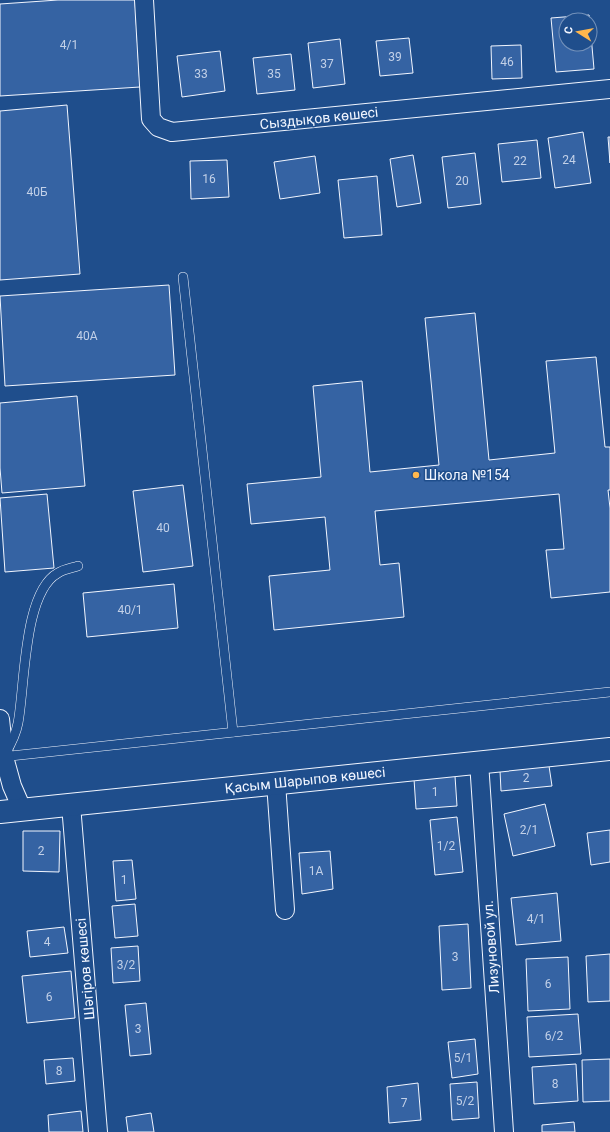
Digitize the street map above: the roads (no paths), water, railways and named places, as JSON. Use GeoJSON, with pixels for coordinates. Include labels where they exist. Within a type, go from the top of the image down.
{"type":"FeatureCollection","features":[{"type":"Feature","properties":{"kind":"street","name":"Сыздықов көшесі"},"geometry":{"type":"LineString","coordinates":[[144,0],[151,119],[158,127],[172,132],[610,88]]}},
{"type":"Feature","properties":{"kind":"street"},"geometry":{"type":"LineString","coordinates":[[0,719],[2,757],[22,810]]}},
{"type":"Feature","properties":{"kind":"street","name":"Қасым Шарыпов көшесі"},"geometry":{"type":"LineString","coordinates":[[0,812],[71,806],[276,783],[610,749]]}},
{"type":"Feature","properties":{"kind":"street","name":"Лизуновой ул."},"geometry":{"type":"LineString","coordinates":[[479,762],[504,1132]]}},
{"type":"Feature","properties":{"kind":"street"},"geometry":{"type":"LineString","coordinates":[[276,783],[285,910]]}},
{"type":"Feature","properties":{"kind":"street","name":"Шәгіров көшесі"},"geometry":{"type":"LineString","coordinates":[[71,806],[98,1132]]}},
{"type":"Feature","properties":{"kind":"lane"},"geometry":{"type":"LineString","coordinates":[[183,277],[233,732]]}},
{"type":"Feature","properties":{"kind":"lane"},"geometry":{"type":"LineString","coordinates":[[2,757],[14,738],[18,723],[27,648],[33,616],[42,588],[58,573],[78,566]]}},
{"type":"Feature","properties":{"kind":"lane"},"geometry":{"type":"LineString","coordinates":[[2,757],[610,692]]}},
{"type":"Feature","properties":{"kind":"place","name":"Школа №154"},"geometry":{"type":"Point","coordinates":[416,475]}}]}
